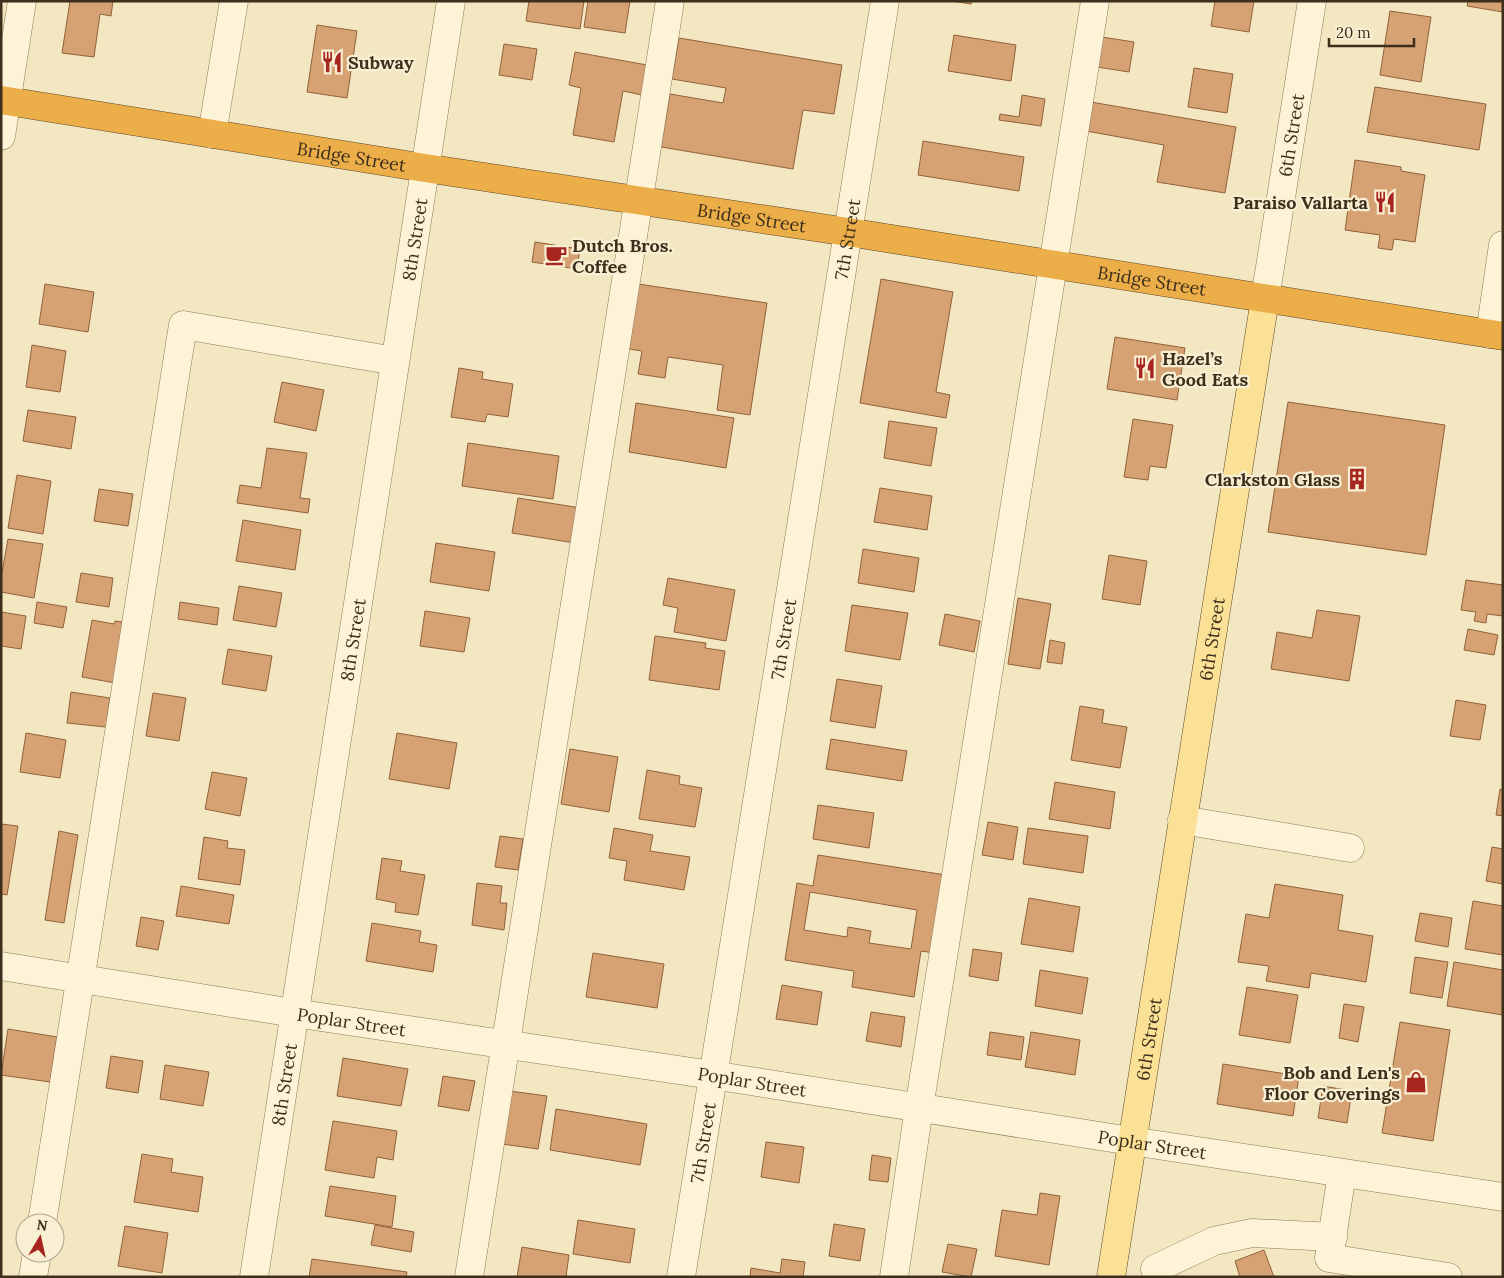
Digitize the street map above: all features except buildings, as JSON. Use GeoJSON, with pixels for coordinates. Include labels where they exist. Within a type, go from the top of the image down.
{"type":"FeatureCollection","features":[{"type":"Feature","properties":{"kind":"highway","name":"Bridge Street"},"geometry":{"type":"LineString","coordinates":[[4,101],[1496,335]]}},
{"type":"Feature","properties":{"kind":"main road","name":"6th Street"},"geometry":{"type":"LineString","coordinates":[[1111,1277],[1265,299]]}},
{"type":"Feature","properties":{"kind":"street"},"geometry":{"type":"LineString","coordinates":[[1,136],[4,101],[22,1]]}},
{"type":"Feature","properties":{"kind":"street"},"geometry":{"type":"LineString","coordinates":[[212,134],[234,1]]}},
{"type":"Feature","properties":{"kind":"street","name":"8th Street"},"geometry":{"type":"LineString","coordinates":[[254,1277],[451,1]]}},
{"type":"Feature","properties":{"kind":"street"},"geometry":{"type":"LineString","coordinates":[[469,1277],[670,1]]}},
{"type":"Feature","properties":{"kind":"street","name":"7th Street"},"geometry":{"type":"LineString","coordinates":[[680,1277],[885,1]]}},
{"type":"Feature","properties":{"kind":"street"},"geometry":{"type":"LineString","coordinates":[[894,1277],[919,1108],[1095,1]]}},
{"type":"Feature","properties":{"kind":"street","name":"6th Street"},"geometry":{"type":"LineString","coordinates":[[1265,299],[1312,1]]}},
{"type":"Feature","properties":{"kind":"street"},"geometry":{"type":"LineString","coordinates":[[1496,335],[1503,245]]}},
{"type":"Feature","properties":{"kind":"street"},"geometry":{"type":"LineString","coordinates":[[44,1213],[183,325],[395,361]]}},
{"type":"Feature","properties":{"kind":"street"},"geometry":{"type":"LineString","coordinates":[[1182,820],[1350,848]]}},
{"type":"Feature","properties":{"kind":"street","name":"Poplar Street"},"geometry":{"type":"LineString","coordinates":[[1,966],[294,1013],[712,1075],[1503,1197]]}},
{"type":"Feature","properties":{"kind":"street"},"geometry":{"type":"LineString","coordinates":[[1342,1173],[1330,1258],[1448,1277]]}},
{"type":"Feature","properties":{"kind":"street"},"geometry":{"type":"LineString","coordinates":[[1155,1269],[1214,1241],[1252,1233],[1333,1237]]}},
{"type":"Feature","properties":{"kind":"street"},"geometry":{"type":"LineString","coordinates":[[33,1277],[35,1263]]}},
{"type":"Feature","properties":{"kind":"place","name":"Subway"},"geometry":{"type":"Point","coordinates":[332,62]}},
{"type":"Feature","properties":{"kind":"place","name":"Paraiso Vallarta"},"geometry":{"type":"Point","coordinates":[1385,202]}},
{"type":"Feature","properties":{"kind":"place","name":"Dutch Bros. Coffee"},"geometry":{"type":"Point","coordinates":[556,255]}},
{"type":"Feature","properties":{"kind":"place","name":"Hazel’s Good Eats"},"geometry":{"type":"Point","coordinates":[1145,368]}},
{"type":"Feature","properties":{"kind":"place","name":"Clarkston Glass"},"geometry":{"type":"Point","coordinates":[1357,479]}},
{"type":"Feature","properties":{"kind":"place","name":"Bob and Len's Floor Coverings"},"geometry":{"type":"Point","coordinates":[1416,1082]}}]}
